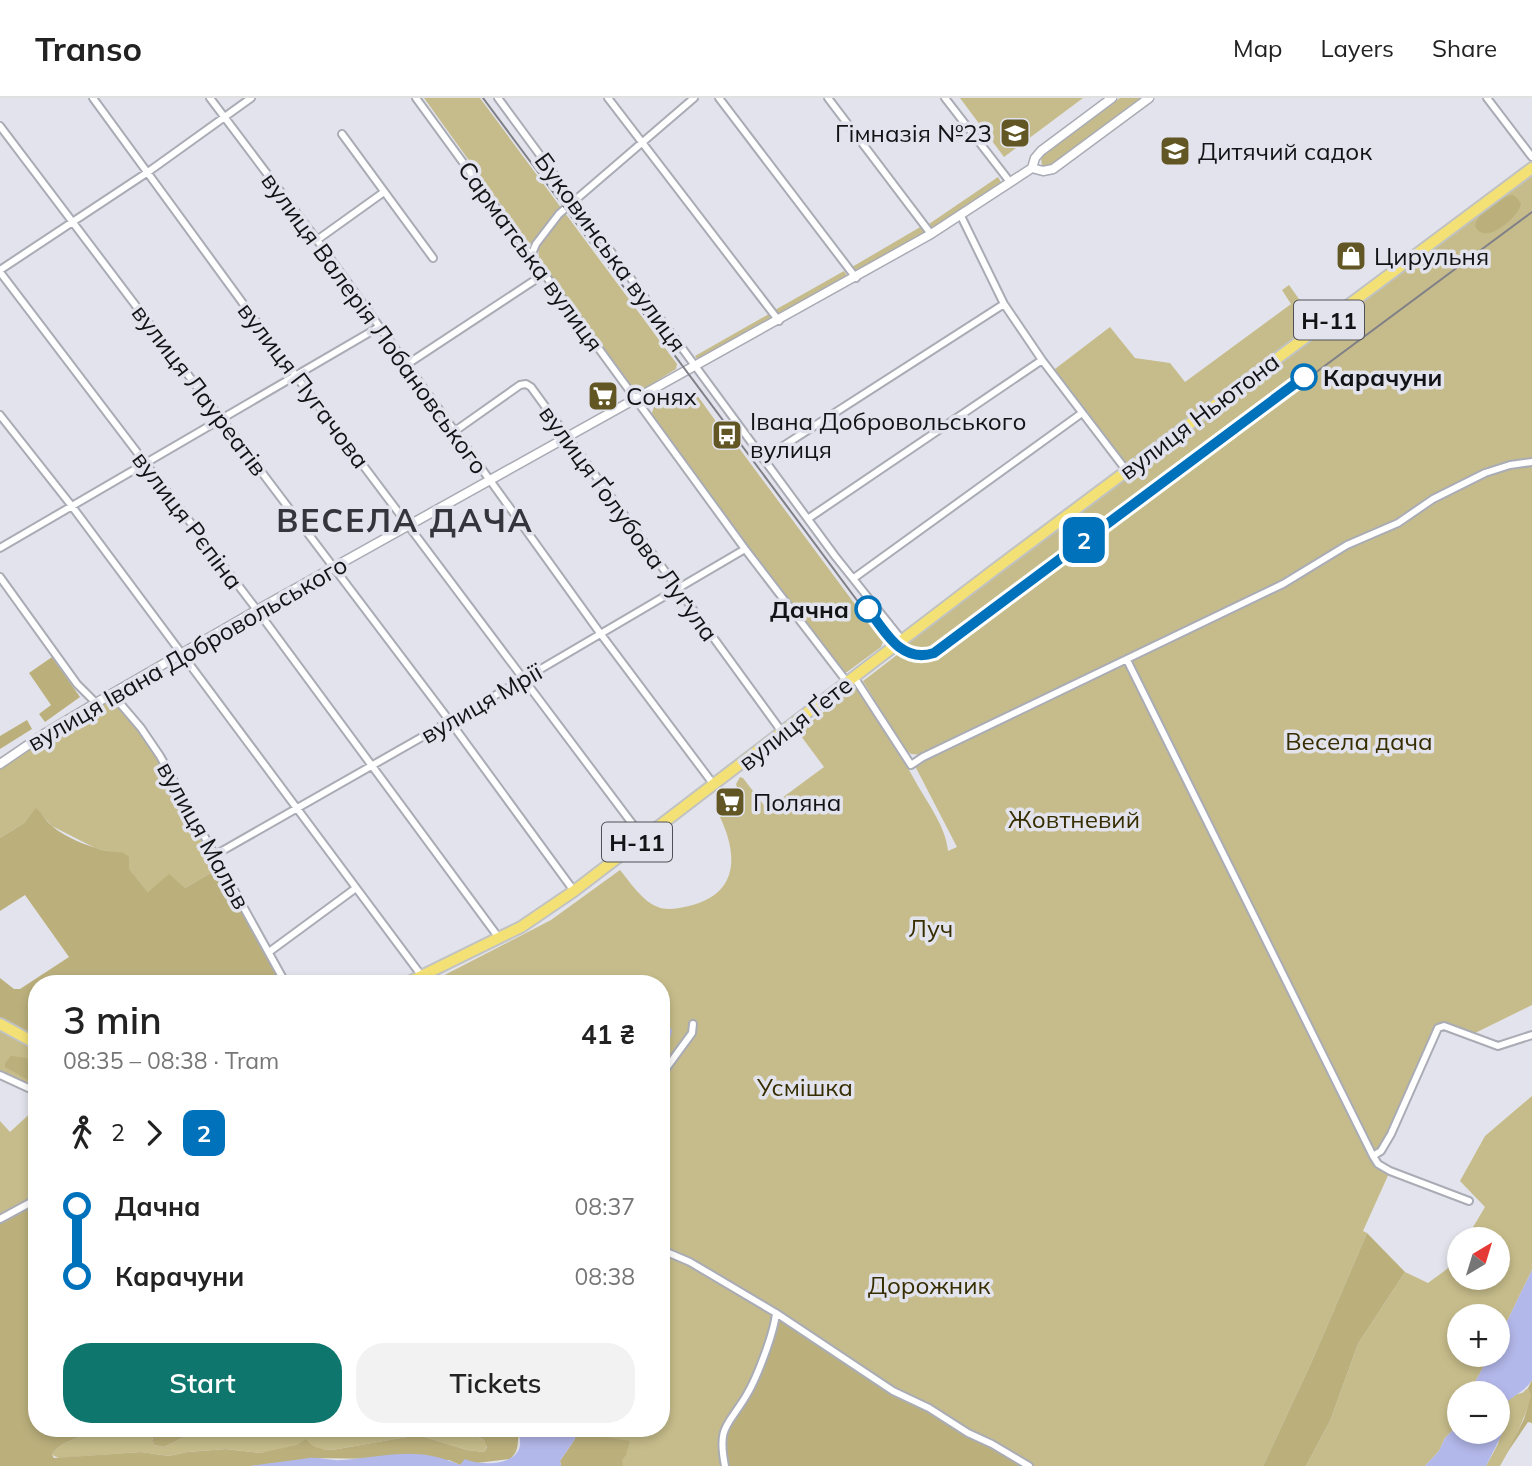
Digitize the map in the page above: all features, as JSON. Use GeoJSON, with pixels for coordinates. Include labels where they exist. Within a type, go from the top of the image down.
{"type":"FeatureCollection","features":[{"type":"Feature","properties":{"kind":"main road","name":"вулиця Ньютона"},"geometry":{"type":"LineString","coordinates":[[902,640],[1532,168]]}},
{"type":"Feature","properties":{"kind":"main road","name":"вулиця Ґете"},"geometry":{"type":"LineString","coordinates":[[421,975],[533,920],[902,640]]}},
{"type":"Feature","properties":{"kind":"main road"},"geometry":{"type":"LineString","coordinates":[[0,1024],[28,1039]]}},
{"type":"Feature","properties":{"kind":"street","name":"вулиця Пугачова"},"geometry":{"type":"LineString","coordinates":[[93,98],[296,376],[643,838]]}},
{"type":"Feature","properties":{"kind":"street","name":"вулиця Валерія Лобановського"},"geometry":{"type":"LineString","coordinates":[[210,98],[317,240],[600,633],[714,785]]}},
{"type":"Feature","properties":{"kind":"street"},"geometry":{"type":"LineString","coordinates":[[0,271],[148,172],[251,98]]}},
{"type":"Feature","properties":{"kind":"street","name":"Сарматська вулиця"},"geometry":{"type":"LineString","coordinates":[[416,98],[746,549],[851,679],[911,765],[1127,660]]}},
{"type":"Feature","properties":{"kind":"street","name":"Буковинська вулиця"},"geometry":{"type":"LineString","coordinates":[[498,98],[763,459],[902,640]]}},
{"type":"Feature","properties":{"kind":"street"},"geometry":{"type":"LineString","coordinates":[[608,98],[779,321]]}},
{"type":"Feature","properties":{"kind":"street"},"geometry":{"type":"LineString","coordinates":[[531,256],[548,227],[574,199],[694,98]]}},
{"type":"Feature","properties":{"kind":"street"},"geometry":{"type":"LineString","coordinates":[[719,98],[856,278]]}},
{"type":"Feature","properties":{"kind":"street"},"geometry":{"type":"LineString","coordinates":[[828,98],[931,234]]}},
{"type":"Feature","properties":{"kind":"street"},"geometry":{"type":"LineString","coordinates":[[945,98],[1010,182]]}},
{"type":"Feature","properties":{"kind":"street"},"geometry":{"type":"LineString","coordinates":[[1112,98],[1041,151],[1032,168],[1043,171],[1053,169],[1149,98]]}},
{"type":"Feature","properties":{"kind":"street"},"geometry":{"type":"LineString","coordinates":[[1487,98],[1532,157]]}},
{"type":"Feature","properties":{"kind":"street","name":"вулиця Лауреатів"},"geometry":{"type":"LineString","coordinates":[[0,126],[449,720],[574,891]]}},
{"type":"Feature","properties":{"kind":"street"},"geometry":{"type":"LineString","coordinates":[[342,134],[433,258]]}},
{"type":"Feature","properties":{"kind":"street","name":"вулиця Івана Добровольського"},"geometry":{"type":"LineString","coordinates":[[0,764],[44,734],[257,610],[856,278],[961,216],[1032,168]]}},
{"type":"Feature","properties":{"kind":"street"},"geometry":{"type":"LineString","coordinates":[[317,240],[384,192]]}},
{"type":"Feature","properties":{"kind":"street"},"geometry":{"type":"LineString","coordinates":[[961,216],[1004,304],[1042,360],[1126,471]]}},
{"type":"Feature","properties":{"kind":"street","name":"вулиця Рєпіна"},"geometry":{"type":"LineString","coordinates":[[0,271],[257,610],[499,938]]}},
{"type":"Feature","properties":{"kind":"street"},"geometry":{"type":"LineString","coordinates":[[405,365],[544,274]]}},
{"type":"Feature","properties":{"kind":"street"},"geometry":{"type":"LineString","coordinates":[[763,459],[1004,304]]}},
{"type":"Feature","properties":{"kind":"street"},"geometry":{"type":"LineString","coordinates":[[0,548],[379,327]]}},
{"type":"Feature","properties":{"kind":"street"},"geometry":{"type":"LineString","coordinates":[[809,518],[1042,360]]}},
{"type":"Feature","properties":{"kind":"street","name":"вулиця Ґолубова Луґула"},"geometry":{"type":"LineString","coordinates":[[455,432],[520,384],[531,387],[782,733]]}},
{"type":"Feature","properties":{"kind":"street"},"geometry":{"type":"LineString","coordinates":[[854,578],[1082,413]]}},
{"type":"Feature","properties":{"kind":"street"},"geometry":{"type":"LineString","coordinates":[[0,415],[71,505],[421,975]]}},
{"type":"Feature","properties":{"kind":"street"},"geometry":{"type":"LineString","coordinates":[[1469,1201],[1378,1164],[1338,1089],[1127,660],[1283,584],[1347,545],[1398,523],[1433,499],[1485,473],[1532,462]]}},
{"type":"Feature","properties":{"kind":"street","name":"вулиця Мрії"},"geometry":{"type":"LineString","coordinates":[[215,855],[746,549]]}},
{"type":"Feature","properties":{"kind":"street"},"geometry":{"type":"LineString","coordinates":[[0,577],[77,684],[96,703]]}},
{"type":"Feature","properties":{"kind":"street","name":"вулиця Мальв"},"geometry":{"type":"LineString","coordinates":[[112,694],[141,728],[160,756],[281,975]]}},
{"type":"Feature","properties":{"kind":"street"},"geometry":{"type":"LineString","coordinates":[[269,952],[356,888]]}},
{"type":"Feature","properties":{"kind":"street"},"geometry":{"type":"LineString","coordinates":[[670,1063],[692,1033],[693,1024]]}},
{"type":"Feature","properties":{"kind":"street"},"geometry":{"type":"LineString","coordinates":[[1373,1156],[1381,1152],[1391,1134],[1438,1028],[1444,1026],[1498,1046],[1532,1035]]}},
{"type":"Feature","properties":{"kind":"street"},"geometry":{"type":"LineString","coordinates":[[1,1078],[28,1088]]}},
{"type":"Feature","properties":{"kind":"street"},"geometry":{"type":"LineString","coordinates":[[0,1219],[28,1204]]}},
{"type":"Feature","properties":{"kind":"street"},"geometry":{"type":"LineString","coordinates":[[670,1253],[690,1262],[776,1313],[893,1391],[929,1408],[1029,1466]]}},
{"type":"Feature","properties":{"kind":"street"},"geometry":{"type":"LineString","coordinates":[[725,1466],[722,1441],[727,1420],[746,1396],[754,1380],[774,1332],[776,1313]]}},
{"type":"Feature","properties":{"kind":"green space"},"geometry":{"type":"Polygon","coordinates":[[[424,98],[480,98],[562,209],[534,242],[529,244],[424,98]]]}},
{"type":"Feature","properties":{"kind":"green space","name":"Гімназія №23"},"geometry":{"type":"Polygon","coordinates":[[[960,98],[1083,98],[1004,157],[960,98]]]}},
{"type":"Feature","properties":{"kind":"green space"},"geometry":{"type":"Polygon","coordinates":[[[1120,98],[1142,98],[1051,166],[1042,166],[1041,157],[1120,98]]]}},
{"type":"Feature","properties":{"kind":"green space"},"geometry":{"type":"Polygon","coordinates":[[[1532,174],[1532,1005],[1469,1036],[1456,1030],[1438,1028],[1391,1134],[1373,1156],[1390,1171],[1363,1231],[1367,1233],[1312,1361],[1263,1466],[623,1466],[606,1438],[601,1437],[670,1437],[670,975],[444,975],[551,920],[620,870],[642,896],[662,908],[689,906],[717,892],[726,883],[731,859],[730,845],[720,817],[741,800],[736,784],[740,777],[767,809],[824,767],[798,732],[857,686],[874,710],[936,817],[948,851],[957,847],[914,764],[922,755],[911,754],[904,748],[863,681],[897,655],[905,643],[1532,174]]]}},
{"type":"Feature","properties":{"kind":"green space"},"geometry":{"type":"Polygon","coordinates":[[[998,177],[1001,182],[933,229],[929,224],[998,177]]]}},
{"type":"Feature","properties":{"kind":"green space"},"geometry":{"type":"Polygon","coordinates":[[[565,213],[677,364],[676,369],[639,392],[633,391],[540,261],[541,241],[565,213]]]}},
{"type":"Feature","properties":{"kind":"green space"},"geometry":{"type":"Polygon","coordinates":[[[922,226],[925,233],[856,273],[852,267],[922,226]]]}},
{"type":"Feature","properties":{"kind":"green space"},"geometry":{"type":"Polygon","coordinates":[[[844,271],[848,277],[779,316],[775,310],[844,271]]]}},
{"type":"Feature","properties":{"kind":"green space"},"geometry":{"type":"Polygon","coordinates":[[[1289,285],[1316,323],[1123,467],[1051,372],[1110,327],[1135,358],[1170,363],[1185,382],[1291,304],[1282,290],[1289,285]]]}},
{"type":"Feature","properties":{"kind":"green space"},"geometry":{"type":"Polygon","coordinates":[[[769,314],[771,319],[698,360],[695,356],[769,314]]]}},
{"type":"Feature","properties":{"kind":"green space"},"geometry":{"type":"Polygon","coordinates":[[[672,392],[697,395],[722,430],[713,439],[719,449],[733,440],[883,642],[881,647],[847,672],[841,672],[653,418],[655,403],[672,392]]]}},
{"type":"Feature","properties":{"kind":"green space"},"geometry":{"type":"Polygon","coordinates":[[[112,694],[141,728],[221,867],[185,888],[148,892],[115,853],[95,848],[52,826],[36,809],[24,823],[0,838],[0,764],[112,694]]]}},
{"type":"Feature","properties":{"kind":"green space"},"geometry":{"type":"Polygon","coordinates":[[[0,1024],[28,1039],[28,1088],[0,1075],[0,1024]]]}},
{"type":"Feature","properties":{"kind":"green space"},"geometry":{"type":"Polygon","coordinates":[[[1532,1096],[1532,1270],[1510,1315],[1510,1304],[1447,1304],[1447,1367],[1483,1367],[1476,1381],[1447,1381],[1447,1436],[1439,1451],[1425,1466],[1306,1466],[1330,1421],[1358,1344],[1405,1272],[1428,1283],[1447,1269],[1447,1290],[1510,1290],[1510,1227],[1473,1227],[1485,1207],[1460,1181],[1485,1136],[1532,1096]]]}},
{"type":"Feature","properties":{"kind":"green space"},"geometry":{"type":"Polygon","coordinates":[[[28,1115],[28,1204],[0,1219],[0,1121],[10,1132],[28,1115]]]}},
{"type":"Feature","properties":{"kind":"green space"},"geometry":{"type":"Polygon","coordinates":[[[1528,1388],[1532,1396],[1518,1432],[1500,1466],[1486,1466],[1498,1444],[1510,1444],[1510,1398],[1528,1388]]]}},
{"type":"Feature","properties":{"kind":"green space"},"geometry":{"type":"Polygon","coordinates":[[[80,1437],[153,1437],[154,1445],[164,1447],[184,1437],[407,1437],[332,1450],[310,1445],[260,1453],[226,1449],[169,1456],[141,1452],[59,1458],[52,1455],[56,1449],[80,1437]]]}},
{"type":"Feature","properties":{"kind":"green space"},"geometry":{"type":"Polygon","coordinates":[[[425,1437],[479,1437],[487,1446],[484,1452],[467,1450],[425,1437]]]}},
{"type":"Feature","properties":{"kind":"shaded area"},"geometry":{"type":"Polygon","coordinates":[[[1513,195],[1521,204],[1514,216],[1493,232],[1479,232],[1475,226],[1484,211],[1502,198],[1513,195]]]}},
{"type":"Feature","properties":{"kind":"shaded area"},"geometry":{"type":"Polygon","coordinates":[[[52,657],[80,697],[45,722],[39,714],[51,705],[29,673],[52,657]]]}},
{"type":"Feature","properties":{"kind":"shaded area"},"geometry":{"type":"Polygon","coordinates":[[[27,720],[32,729],[0,749],[0,736],[27,720]]]}},
{"type":"Feature","properties":{"kind":"shaded area"},"geometry":{"type":"Polygon","coordinates":[[[36,808],[49,823],[65,835],[95,848],[122,852],[129,857],[129,869],[148,892],[169,874],[185,888],[221,867],[282,975],[41,975],[69,957],[25,895],[0,911],[0,838],[24,823],[36,808]]]}},
{"type":"Feature","properties":{"kind":"shaded area"},"geometry":{"type":"Polygon","coordinates":[[[0,978],[14,989],[28,984],[28,1039],[0,1024],[0,978]]]}},
{"type":"Feature","properties":{"kind":"shaded area"},"geometry":{"type":"Polygon","coordinates":[[[11,1056],[26,1058],[28,1080],[5,1067],[11,1056]]]}},
{"type":"Feature","properties":{"kind":"shaded area"},"geometry":{"type":"Polygon","coordinates":[[[28,1204],[28,1437],[80,1437],[56,1449],[52,1455],[54,1458],[141,1452],[169,1456],[226,1449],[260,1453],[297,1445],[306,1439],[314,1446],[332,1450],[407,1437],[425,1437],[467,1450],[484,1452],[487,1447],[479,1437],[518,1437],[516,1452],[510,1459],[460,1465],[449,1460],[311,1458],[290,1463],[250,1466],[0,1466],[0,1219],[28,1204]]]}},
{"type":"Feature","properties":{"kind":"shaded area"},"geometry":{"type":"Polygon","coordinates":[[[1367,1233],[1405,1272],[1358,1344],[1330,1421],[1306,1466],[1263,1466],[1312,1361],[1367,1233]]]}},
{"type":"Feature","properties":{"kind":"shaded area"},"geometry":{"type":"Polygon","coordinates":[[[776,1313],[893,1391],[1029,1466],[725,1466],[725,1429],[757,1373],[776,1313]]]}},
{"type":"Feature","properties":{"kind":"shaded area"},"geometry":{"type":"Polygon","coordinates":[[[1532,1380],[1532,1423],[1528,1422],[1507,1453],[1524,1419],[1531,1396],[1528,1388],[1532,1380]]]}},
{"type":"Feature","properties":{"kind":"shaded area"},"geometry":{"type":"Polygon","coordinates":[[[153,1437],[184,1437],[164,1447],[154,1445],[153,1437]]]}},
{"type":"Feature","properties":{"kind":"shaded area"},"geometry":{"type":"Polygon","coordinates":[[[605,1437],[630,1441],[622,1460],[623,1466],[561,1466],[560,1461],[575,1439],[605,1437]]]}},
{"type":"Feature","properties":{"kind":"water"},"geometry":{"type":"Polygon","coordinates":[[[1532,1270],[1532,1380],[1510,1400],[1510,1381],[1476,1381],[1483,1367],[1510,1367],[1510,1315],[1532,1270]]]}},
{"type":"Feature","properties":{"kind":"water"},"geometry":{"type":"Polygon","coordinates":[[[1447,1436],[1447,1444],[1497,1444],[1486,1466],[1425,1466],[1439,1451],[1447,1436]]]}},
{"type":"Feature","properties":{"kind":"water"},"geometry":{"type":"Polygon","coordinates":[[[519,1437],[575,1437],[560,1461],[561,1466],[250,1466],[309,1458],[342,1460],[401,1454],[429,1455],[460,1465],[465,1459],[488,1463],[505,1461],[517,1452],[519,1437]]]}},
{"type":"Feature","properties":{"kind":"tram line"},"geometry":{"type":"LineString","coordinates":[[483,98],[888,642],[904,655],[915,658],[935,655],[1532,212]]}},
{"type":"Feature","properties":{"kind":"tram line","name":"2"},"geometry":{"type":"LineString","coordinates":[[868,609],[900,649],[919,656],[934,653],[1304,377]]}},
{"type":"Feature","properties":{"kind":"place","name":"Гімназія №23"},"geometry":{"type":"Point","coordinates":[1015,133]}},
{"type":"Feature","properties":{"kind":"place","name":"Дитячий садок"},"geometry":{"type":"Point","coordinates":[1175,151]}},
{"type":"Feature","properties":{"kind":"place","name":"Цирульня"},"geometry":{"type":"Point","coordinates":[1351,256]}},
{"type":"Feature","properties":{"kind":"place","name":"Карачуни"},"geometry":{"type":"Point","coordinates":[1304,377]}},
{"type":"Feature","properties":{"kind":"place","name":"Сонях"},"geometry":{"type":"Point","coordinates":[603,396]}},
{"type":"Feature","properties":{"kind":"place","name":"Івана Добровольського вулиця"},"geometry":{"type":"Point","coordinates":[727,435]}},
{"type":"Feature","properties":{"kind":"place","name":"Дачна"},"geometry":{"type":"Point","coordinates":[868,609]}},
{"type":"Feature","properties":{"kind":"place","name":"Поляна"},"geometry":{"type":"Point","coordinates":[730,802]}},
{"type":"Feature","properties":{"kind":"district","name":"ВЕСЕЛА ДАЧА"},"geometry":{"type":"Point","coordinates":[405,520]}},
{"type":"Feature","properties":{"kind":"park label","name":"Весела дача"},"geometry":{"type":"Point","coordinates":[1359,741]}},
{"type":"Feature","properties":{"kind":"park label","name":"Жовтневий"},"geometry":{"type":"Point","coordinates":[1074,819]}},
{"type":"Feature","properties":{"kind":"park label","name":"Луч"},"geometry":{"type":"Point","coordinates":[931,928]}},
{"type":"Feature","properties":{"kind":"park label","name":"Усмішка"},"geometry":{"type":"Point","coordinates":[805,1087]}},
{"type":"Feature","properties":{"kind":"park label","name":"Дорожник"},"geometry":{"type":"Point","coordinates":[929,1285]}}]}
